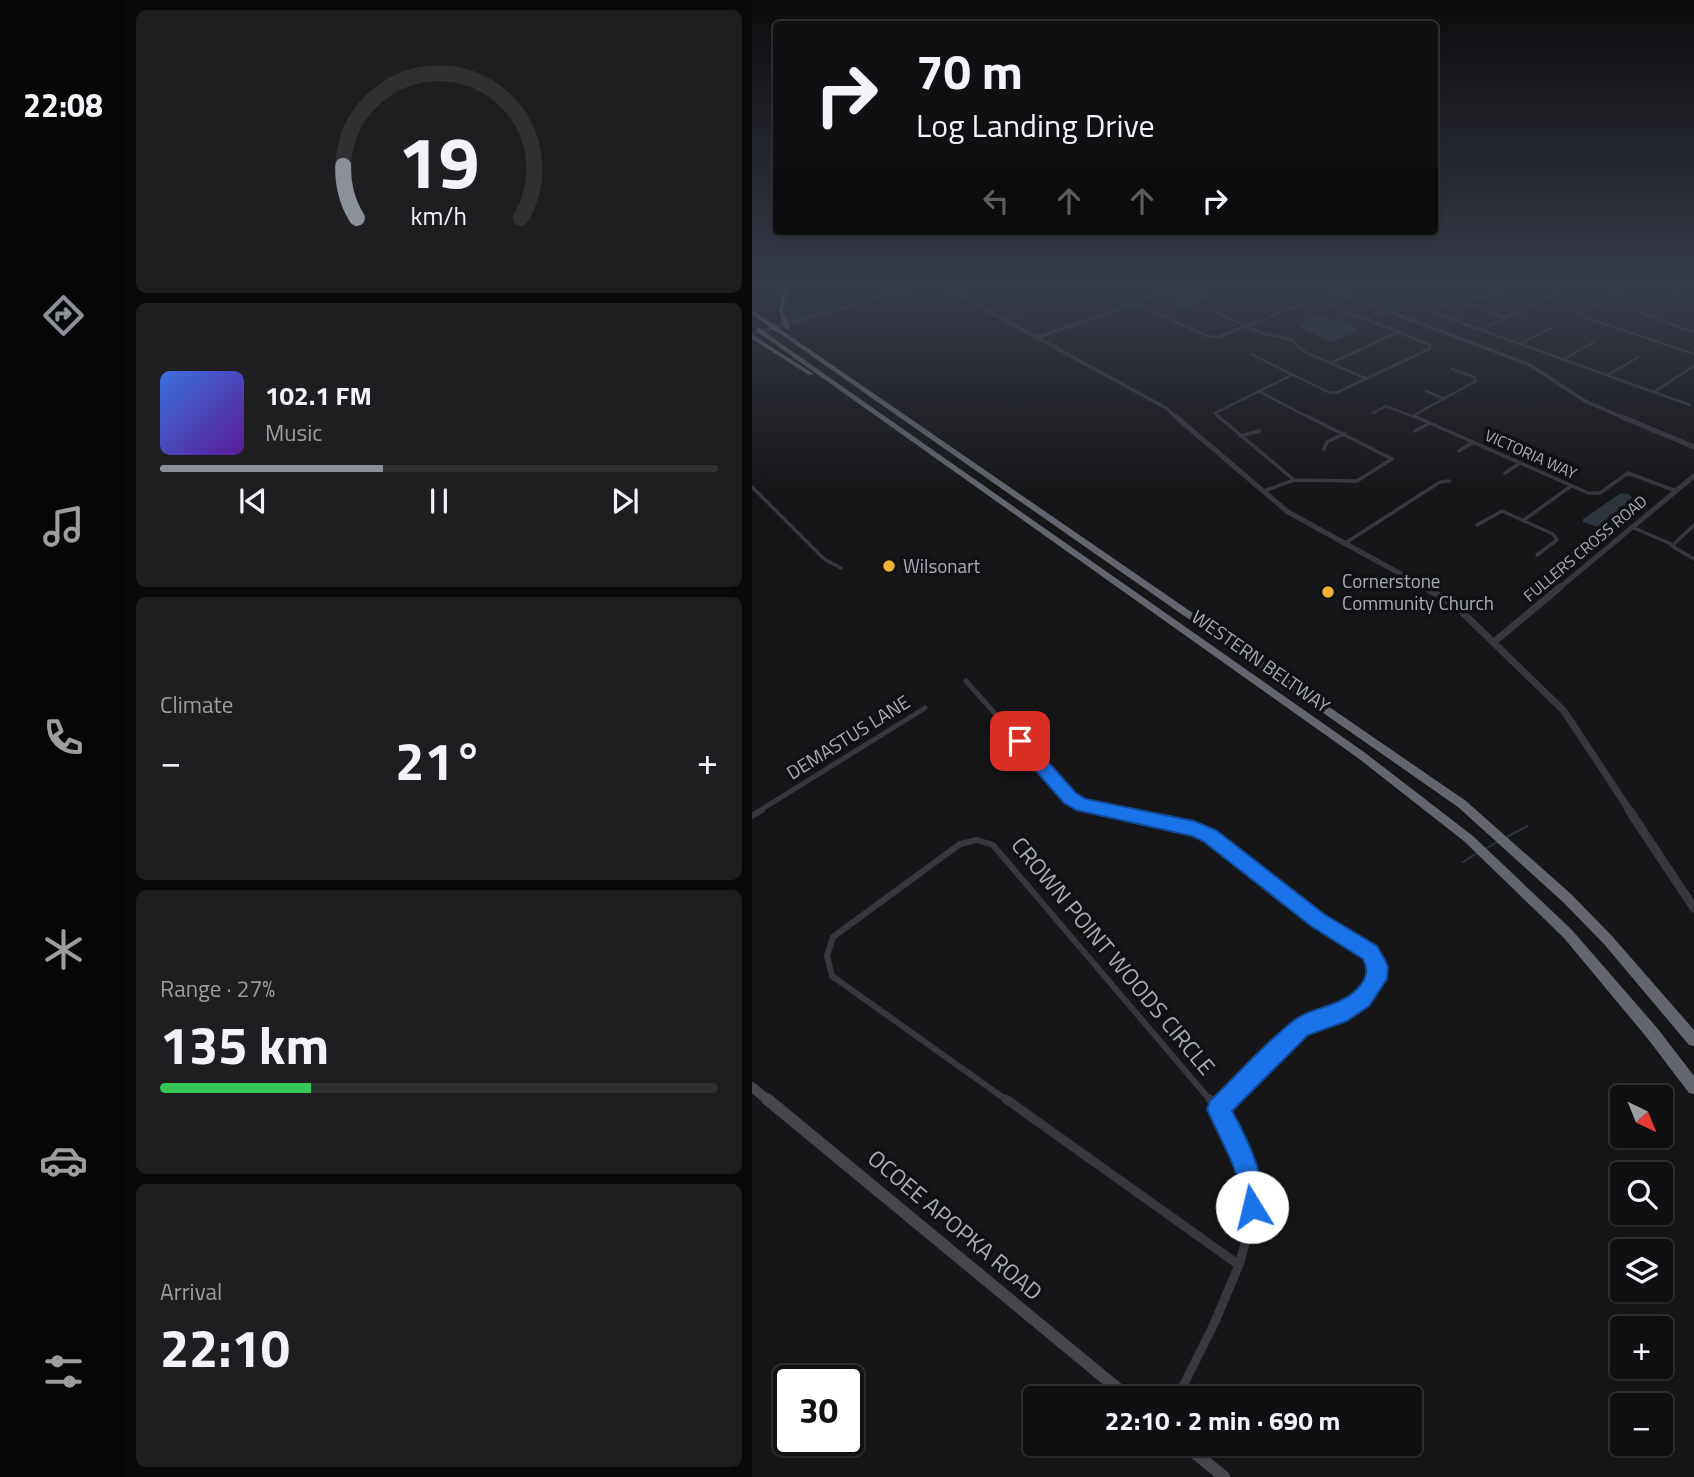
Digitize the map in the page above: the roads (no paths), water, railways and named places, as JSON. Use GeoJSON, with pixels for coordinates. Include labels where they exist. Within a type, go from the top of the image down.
{"type":"FeatureCollection","features":[{"type":"Feature","properties":{"kind":"highway"},"geometry":{"type":"LineString","coordinates":[[780,354],[907,434]]}},
{"type":"Feature","properties":{"kind":"highway","name":"WESTERN BELTWAY"},"geometry":{"type":"LineString","coordinates":[[793,354],[1371,763],[1470,839],[1568,934],[1694,1088]]}},
{"type":"Feature","properties":{"kind":"highway","name":"WESTERN BELTWAY"},"geometry":{"type":"LineString","coordinates":[[813,354],[1371,738],[1489,826],[1608,940],[1694,1040]]}},
{"type":"Feature","properties":{"kind":"highway"},"geometry":{"type":"LineString","coordinates":[[819,354],[838,371]]}},
{"type":"Feature","properties":{"kind":"main road","name":"OCOEE APOPKA ROAD"},"geometry":{"type":"LineString","coordinates":[[752,1087],[1114,1386]]}},
{"type":"Feature","properties":{"kind":"main road"},"geometry":{"type":"LineString","coordinates":[[1199,1456],[1224,1477]]}},
{"type":"Feature","properties":{"kind":"street"},"geometry":{"type":"LineString","coordinates":[[1066,354],[1166,408],[1297,518],[1458,608],[1564,711],[1694,908]]}},
{"type":"Feature","properties":{"kind":"street"},"geometry":{"type":"LineString","coordinates":[[1251,354],[1336,393],[1419,354]]}},
{"type":"Feature","properties":{"kind":"street"},"geometry":{"type":"LineString","coordinates":[[1310,354],[1367,379]]}},
{"type":"Feature","properties":{"kind":"street"},"geometry":{"type":"LineString","coordinates":[[1331,363],[1351,354]]}},
{"type":"Feature","properties":{"kind":"street"},"geometry":{"type":"LineString","coordinates":[[1501,354],[1530,365],[1585,401],[1694,447]]}},
{"type":"Feature","properties":{"kind":"street"},"geometry":{"type":"LineString","coordinates":[[1550,354],[1690,405]]}},
{"type":"Feature","properties":{"kind":"street"},"geometry":{"type":"LineString","coordinates":[[1564,359],[1573,354]]}},
{"type":"Feature","properties":{"kind":"street"},"geometry":{"type":"LineString","coordinates":[[1608,375],[1638,357]]}},
{"type":"Feature","properties":{"kind":"street"},"geometry":{"type":"LineString","coordinates":[[1654,392],[1694,366]]}},
{"type":"Feature","properties":{"kind":"street"},"geometry":{"type":"LineString","coordinates":[[1414,415],[1477,379],[1452,369]]}},
{"type":"Feature","properties":{"kind":"street"},"geometry":{"type":"LineString","coordinates":[[1292,375],[1215,413],[1294,480]]}},
{"type":"Feature","properties":{"kind":"street"},"geometry":{"type":"LineString","coordinates":[[1258,391],[1392,459],[1357,481],[1348,483],[1294,480],[1264,491]]}},
{"type":"Feature","properties":{"kind":"street"},"geometry":{"type":"LineString","coordinates":[[1426,391],[1444,399]]}},
{"type":"Feature","properties":{"kind":"street","name":"VICTORIA WAY"},"geometry":{"type":"LineString","coordinates":[[1373,413],[1390,406],[1594,494],[1628,473],[1676,491]]}},
{"type":"Feature","properties":{"kind":"street"},"geometry":{"type":"LineString","coordinates":[[1415,431],[1430,423]]}},
{"type":"Feature","properties":{"kind":"street"},"geometry":{"type":"LineString","coordinates":[[1240,436],[1259,431]]}},
{"type":"Feature","properties":{"kind":"street"},"geometry":{"type":"LineString","coordinates":[[1324,449],[1327,442],[1345,433]]}},
{"type":"Feature","properties":{"kind":"street"},"geometry":{"type":"LineString","coordinates":[[1459,451],[1473,442]]}},
{"type":"Feature","properties":{"kind":"street"},"geometry":{"type":"LineString","coordinates":[[1505,473],[1520,463]]}},
{"type":"Feature","properties":{"kind":"street","name":"FULLERS CROSS ROAD"},"geometry":{"type":"LineString","coordinates":[[1494,642],[1694,476]]}},
{"type":"Feature","properties":{"kind":"street"},"geometry":{"type":"LineString","coordinates":[[1344,544],[1440,482],[1449,481]]}},
{"type":"Feature","properties":{"kind":"street"},"geometry":{"type":"LineString","coordinates":[[1524,520],[1571,486]]}},
{"type":"Feature","properties":{"kind":"street"},"geometry":{"type":"LineString","coordinates":[[752,487],[824,559],[841,568]]}},
{"type":"Feature","properties":{"kind":"street"},"geometry":{"type":"LineString","coordinates":[[1477,526],[1502,511],[1553,534],[1557,540],[1537,555]]}},
{"type":"Feature","properties":{"kind":"street"},"geometry":{"type":"LineString","coordinates":[[1673,545],[1694,525]]}},
{"type":"Feature","properties":{"kind":"street"},"geometry":{"type":"LineString","coordinates":[[1632,527],[1673,545],[1678,552],[1694,559]]}},
{"type":"Feature","properties":{"kind":"street"},"geometry":{"type":"LineString","coordinates":[[966,681],[1070,798],[1098,810],[1194,829],[1210,835],[1318,920],[1370,953],[1378,967],[1376,979],[1362,999],[1340,1014],[1321,1018],[1301,1027],[1218,1109]]}},
{"type":"Feature","properties":{"kind":"street","name":"DEMASTUS LANE"},"geometry":{"type":"LineString","coordinates":[[752,816],[925,708]]}},
{"type":"Feature","properties":{"kind":"street","name":"CROWN POINT WOODS CIRCLE"},"geometry":{"type":"LineString","coordinates":[[1183,1386],[1239,1265],[1251,1226],[1252,1189],[1234,1140],[1218,1109],[993,845],[984,840],[971,840],[960,844],[833,937],[827,948],[826,964],[832,976],[1239,1265]]}},
{"type":"Feature","properties":{"kind":"waterway"},"geometry":{"type":"LineString","coordinates":[[1507,837],[1527,826]]}},
{"type":"Feature","properties":{"kind":"waterway"},"geometry":{"type":"LineString","coordinates":[[1485,849],[1499,841]]}},
{"type":"Feature","properties":{"kind":"waterway"},"geometry":{"type":"LineString","coordinates":[[1463,862],[1477,853]]}},
{"type":"Feature","properties":{"kind":"place","name":"Wilsonart"},"geometry":{"type":"Point","coordinates":[889,566]}},
{"type":"Feature","properties":{"kind":"place","name":"Cornerstone Community Church"},"geometry":{"type":"Point","coordinates":[1328,592]}}]}
